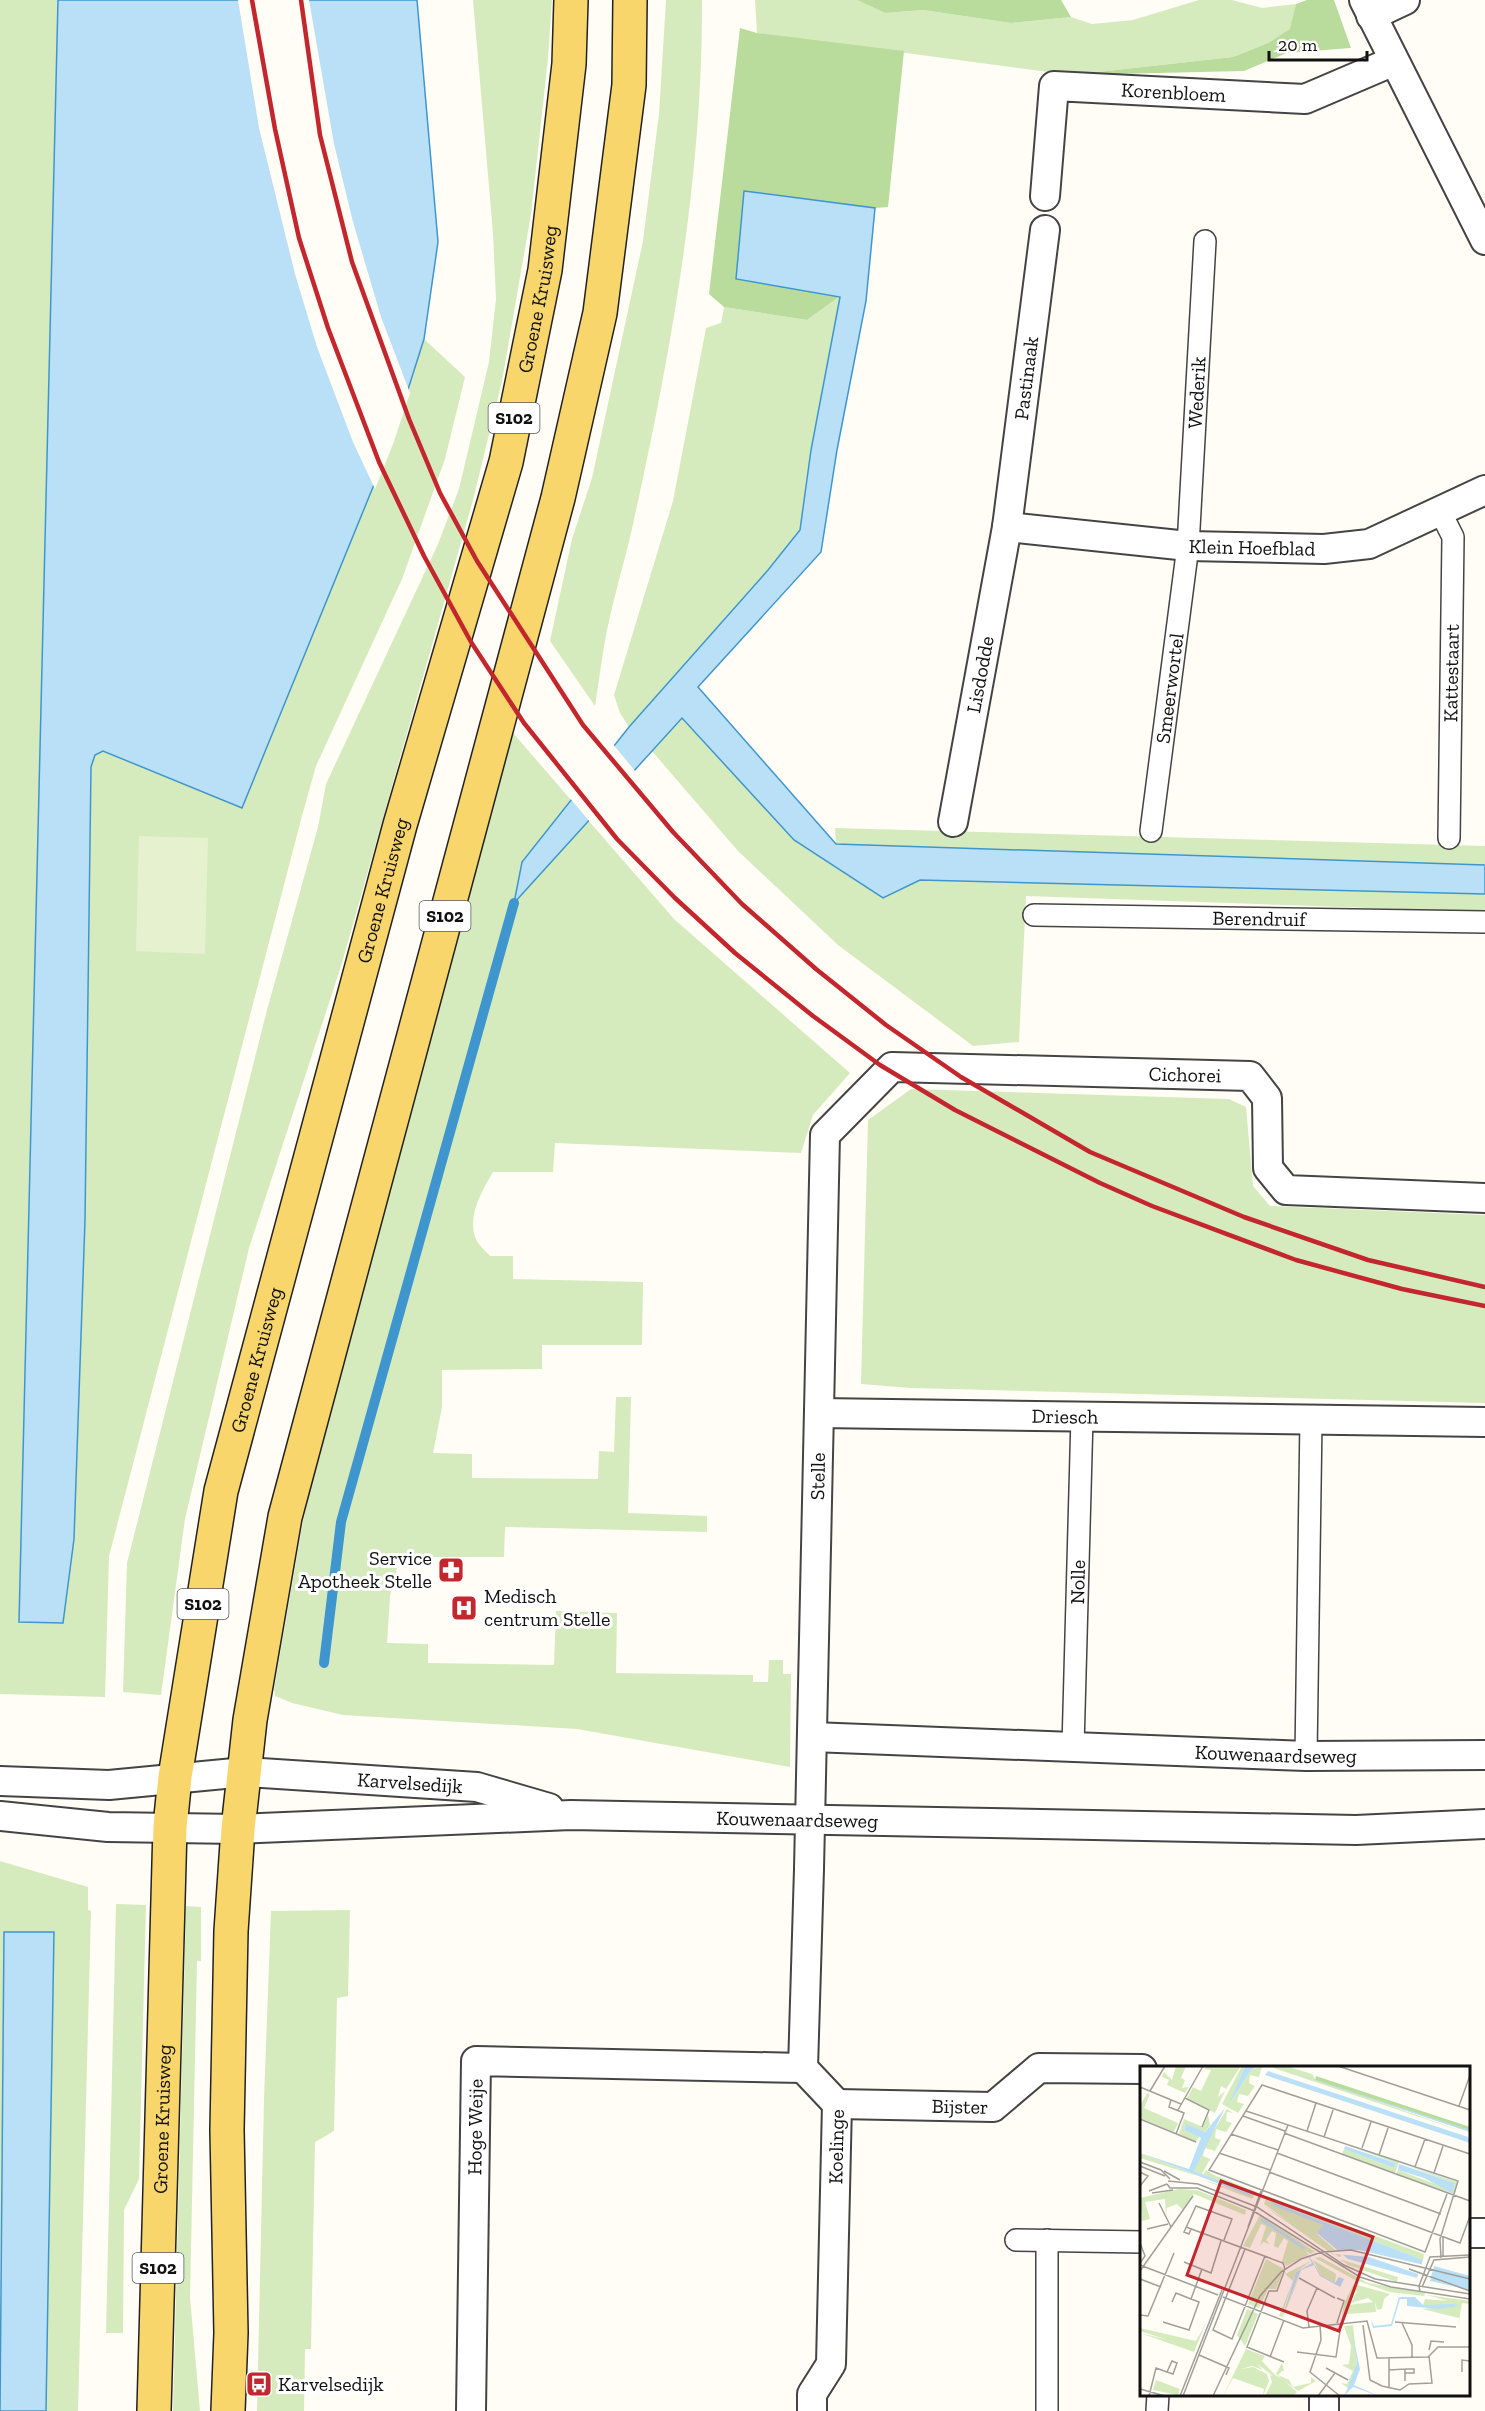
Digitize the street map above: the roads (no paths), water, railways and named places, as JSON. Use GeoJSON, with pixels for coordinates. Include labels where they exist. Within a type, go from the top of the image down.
{"type":"FeatureCollection","features":[{"type":"Feature","properties":{"kind":"main road","name":"Groene Kruisweg"},"geometry":{"type":"LineString","coordinates":[[154,2411],[170,1827],[175,1777],[221,1491],[403,813],[506,462],[545,270],[569,64],[572,0]]}},
{"type":"Feature","properties":{"kind":"main road","name":"S102"},"geometry":{"type":"LineString","coordinates":[[228,2411],[231,2333],[228,2106],[231,1931],[238,1829],[250,1720],[285,1517],[558,498],[600,313],[629,85],[630,0]]}},
{"type":"Feature","properties":{"kind":"street"},"geometry":{"type":"LineString","coordinates":[[1405,0],[1367,8],[1485,240]]}},
{"type":"Feature","properties":{"kind":"street","name":"Korenbloem"},"geometry":{"type":"LineString","coordinates":[[1045,196],[1054,86],[1305,99],[1394,61]]}},
{"type":"Feature","properties":{"kind":"street","name":"Pastinaak"},"geometry":{"type":"LineString","coordinates":[[1008,527],[1045,230]]}},
{"type":"Feature","properties":{"kind":"street","name":"Wederik"},"geometry":{"type":"LineString","coordinates":[[1188,546],[1206,241]]}},
{"type":"Feature","properties":{"kind":"street","name":"Klein Hoefblad"},"geometry":{"type":"LineString","coordinates":[[1008,527],[1188,546],[1324,549],[1369,544],[1485,490]]}},
{"type":"Feature","properties":{"kind":"street","name":"Kattestaart"},"geometry":{"type":"LineString","coordinates":[[1440,511],[1453,537],[1449,838]]}},
{"type":"Feature","properties":{"kind":"street","name":"Lisdodde"},"geometry":{"type":"LineString","coordinates":[[953,822],[1008,527]]}},
{"type":"Feature","properties":{"kind":"street","name":"Smeerwortel"},"geometry":{"type":"LineString","coordinates":[[1151,831],[1188,546]]}},
{"type":"Feature","properties":{"kind":"street","name":"Berendruif"},"geometry":{"type":"LineString","coordinates":[[1034,915],[1485,922]]}},
{"type":"Feature","properties":{"kind":"street","name":"Cichorei"},"geometry":{"type":"LineString","coordinates":[[825,1135],[892,1067],[1250,1076],[1267,1098],[1268,1168],[1286,1190],[1485,1198]]}},
{"type":"Feature","properties":{"kind":"street","name":"Stelle"},"geometry":{"type":"LineString","coordinates":[[811,1818],[825,1135]]}},
{"type":"Feature","properties":{"kind":"street","name":"Driesch"},"geometry":{"type":"LineString","coordinates":[[819,1413],[1485,1422]]}},
{"type":"Feature","properties":{"kind":"street","name":"Nolle"},"geometry":{"type":"LineString","coordinates":[[1073,1747],[1082,1417]]}},
{"type":"Feature","properties":{"kind":"street"},"geometry":{"type":"LineString","coordinates":[[1306,1756],[1311,1420]]}},
{"type":"Feature","properties":{"kind":"street","name":"Kouwenaardseweg"},"geometry":{"type":"LineString","coordinates":[[812,1737],[1306,1756],[1485,1755]]}},
{"type":"Feature","properties":{"kind":"street"},"geometry":{"type":"LineString","coordinates":[[0,1781],[110,1785],[245,1772]]}},
{"type":"Feature","properties":{"kind":"street","name":"Karvelsedijk"},"geometry":{"type":"LineString","coordinates":[[245,1772],[477,1787],[571,1815]]}},
{"type":"Feature","properties":{"kind":"street","name":"Kouwenaardseweg"},"geometry":{"type":"LineString","coordinates":[[238,1829],[571,1815],[1356,1830],[1485,1824]]}},
{"type":"Feature","properties":{"kind":"street"},"geometry":{"type":"LineString","coordinates":[[0,1816],[108,1827],[238,1829]]}},
{"type":"Feature","properties":{"kind":"street"},"geometry":{"type":"LineString","coordinates":[[803,2068],[811,1818]]}},
{"type":"Feature","properties":{"kind":"street","name":"Kouwenaardseweg"},"geometry":{"type":"LineString","coordinates":[[1356,1830],[1485,1844]]}},
{"type":"Feature","properties":{"kind":"street","name":"Hoge Weije"},"geometry":{"type":"LineString","coordinates":[[471,2411],[476,2061],[803,2068]]}},
{"type":"Feature","properties":{"kind":"street","name":"Koelinge"},"geometry":{"type":"LineString","coordinates":[[803,2068],[837,2104],[831,2364],[812,2394],[812,2411]]}},
{"type":"Feature","properties":{"kind":"street","name":"Bijster"},"geometry":{"type":"LineString","coordinates":[[837,2104],[993,2107],[1039,2068],[1140,2068]]}},
{"type":"Feature","properties":{"kind":"street"},"geometry":{"type":"LineString","coordinates":[[1016,2240],[1140,2242]]}},
{"type":"Feature","properties":{"kind":"street"},"geometry":{"type":"LineString","coordinates":[[1047,2240],[1047,2411]]}},
{"type":"Feature","properties":{"kind":"street"},"geometry":{"type":"LineString","coordinates":[[1157,2411],[1158,2396]]}},
{"type":"Feature","properties":{"kind":"water"},"geometry":{"type":"Polygon","coordinates":[[[58,0],[417,0],[438,242],[424,339],[391,443],[242,808],[103,751],[95,755],[91,767],[85,1220],[74,1539],[63,1623],[19,1622],[58,0]]]}},
{"type":"Feature","properties":{"kind":"water"},"geometry":{"type":"Polygon","coordinates":[[[744,191],[875,208],[866,301],[837,450],[821,552],[698,687],[836,844],[1485,865],[1485,894],[920,880],[883,898],[794,840],[682,718],[514,903],[522,862],[629,727],[768,570],[800,530],[811,450],[840,297],[736,279],[744,191]]]}},
{"type":"Feature","properties":{"kind":"water"},"geometry":{"type":"Polygon","coordinates":[[[4,1932],[54,1932],[46,2411],[0,2411],[4,1932]]]}},
{"type":"Feature","properties":{"kind":"waterway"},"geometry":{"type":"LineString","coordinates":[[324,1663],[341,1522],[514,903]]}},
{"type":"Feature","properties":{"kind":"railway"},"geometry":{"type":"LineString","coordinates":[[252,0],[275,129],[299,238],[328,328],[379,462],[424,556],[471,642],[524,723],[617,839],[675,898],[735,953],[813,1016],[880,1065],[955,1110],[1100,1183],[1152,1206],[1296,1260],[1402,1289],[1485,1306]]}},
{"type":"Feature","properties":{"kind":"railway"},"geometry":{"type":"LineString","coordinates":[[301,0],[320,135],[352,262],[409,419],[440,493],[477,561],[583,725],[673,832],[742,904],[816,969],[886,1025],[961,1077],[1090,1152],[1244,1217],[1368,1260],[1485,1287]]}},
{"type":"Feature","properties":{"kind":"place","name":"Service Apotheek Stelle"},"geometry":{"type":"Point","coordinates":[451,1570]}},
{"type":"Feature","properties":{"kind":"place","name":"Medisch centrum Stelle"},"geometry":{"type":"Point","coordinates":[464,1608]}},
{"type":"Feature","properties":{"kind":"place","name":"Karvelsedijk"},"geometry":{"type":"Point","coordinates":[259,2384]}}]}
